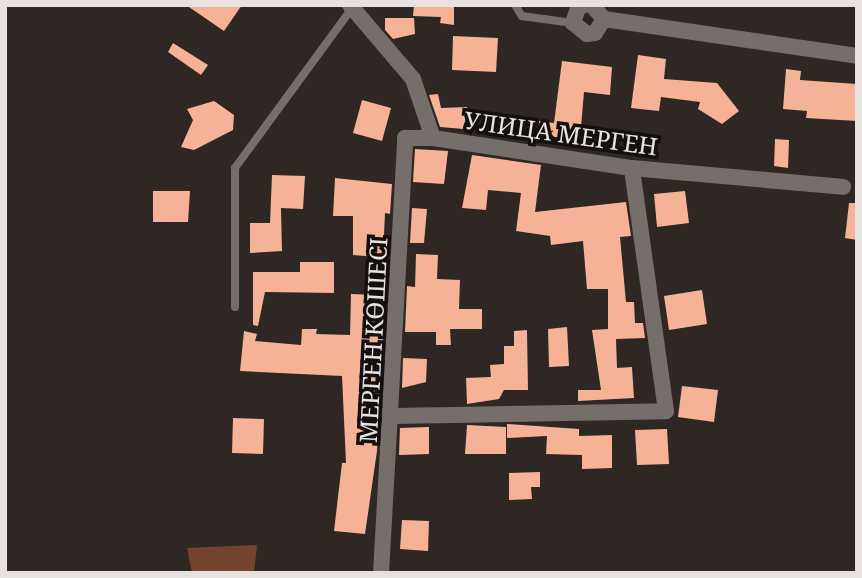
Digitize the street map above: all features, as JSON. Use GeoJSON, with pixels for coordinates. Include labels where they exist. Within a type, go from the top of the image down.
{"type":"FeatureCollection","features":[{"type":"Feature","properties":{"kind":"street"},"geometry":{"type":"LineString","coordinates":[[584,5],[574,16],[573,23],[587,34],[595,33],[604,19]]}},
{"type":"Feature","properties":{"kind":"street"},"geometry":{"type":"LineString","coordinates":[[592,5],[604,19],[857,56]]}},
{"type":"Feature","properties":{"kind":"street","name":"УЛИЦА МЕРГЕН"},"geometry":{"type":"LineString","coordinates":[[350,8],[413,79],[433,138],[632,168],[843,187]]}},
{"type":"Feature","properties":{"kind":"street","name":"МЕРГЕН КӨШЕСІ"},"geometry":{"type":"LineString","coordinates":[[381,573],[393,416],[405,138],[433,138]]}},
{"type":"Feature","properties":{"kind":"street"},"geometry":{"type":"LineString","coordinates":[[393,416],[666,411],[632,168]]}},
{"type":"Feature","properties":{"kind":"lane"},"geometry":{"type":"LineString","coordinates":[[515,5],[523,16],[573,23]]}},
{"type":"Feature","properties":{"kind":"lane"},"geometry":{"type":"LineString","coordinates":[[235,307],[235,168],[350,8]]}},
{"type":"Feature","properties":{"kind":"shaded area"},"geometry":{"type":"Polygon","coordinates":[[[257,545],[254,573],[192,573],[187,548],[257,545]]]}},
{"type":"Feature","properties":{"kind":"building"},"geometry":{"type":"Polygon","coordinates":[[[186,5],[242,5],[224,31],[186,5]]]}},
{"type":"Feature","properties":{"kind":"building"},"geometry":{"type":"Polygon","coordinates":[[[414,5],[454,5],[454,25],[440,23],[441,17],[413,16],[414,5]]]}},
{"type":"Feature","properties":{"kind":"building"},"geometry":{"type":"Polygon","coordinates":[[[385,18],[414,18],[415,34],[393,39],[385,30],[385,18]]]}},
{"type":"Feature","properties":{"kind":"building"},"geometry":{"type":"Polygon","coordinates":[[[453,36],[498,38],[496,72],[452,70],[453,36]]]}},
{"type":"Feature","properties":{"kind":"building"},"geometry":{"type":"Polygon","coordinates":[[[173,43],[208,65],[201,75],[168,52],[173,43]]]}},
{"type":"Feature","properties":{"kind":"building"},"geometry":{"type":"Polygon","coordinates":[[[638,55],[666,59],[664,79],[717,83],[739,111],[722,124],[698,109],[700,102],[661,97],[659,111],[631,108],[638,55]]]}},
{"type":"Feature","properties":{"kind":"building"},"geometry":{"type":"Polygon","coordinates":[[[562,61],[612,67],[610,95],[584,92],[581,127],[603,131],[601,144],[537,135],[539,121],[554,123],[562,61]]]}},
{"type":"Feature","properties":{"kind":"building"},"geometry":{"type":"Polygon","coordinates":[[[786,69],[801,71],[800,80],[857,84],[857,121],[806,118],[807,111],[783,109],[786,69]]]}},
{"type":"Feature","properties":{"kind":"building"},"geometry":{"type":"Polygon","coordinates":[[[438,94],[441,108],[467,107],[464,129],[440,127],[429,95],[438,94]]]}},
{"type":"Feature","properties":{"kind":"building"},"geometry":{"type":"Polygon","coordinates":[[[362,100],[391,108],[382,141],[353,133],[362,100]]]}},
{"type":"Feature","properties":{"kind":"building"},"geometry":{"type":"Polygon","coordinates":[[[214,101],[234,115],[233,130],[194,150],[181,147],[193,120],[187,109],[214,101]]]}},
{"type":"Feature","properties":{"kind":"building"},"geometry":{"type":"Polygon","coordinates":[[[775,139],[789,140],[788,168],[774,166],[775,139]]]}},
{"type":"Feature","properties":{"kind":"building"},"geometry":{"type":"Polygon","coordinates":[[[415,149],[448,151],[444,184],[413,182],[415,149]]]}},
{"type":"Feature","properties":{"kind":"building"},"geometry":{"type":"Polygon","coordinates":[[[472,155],[541,165],[535,212],[626,202],[631,236],[620,237],[626,302],[634,302],[635,323],[643,323],[645,338],[616,339],[617,368],[632,367],[634,398],[578,401],[578,390],[601,390],[592,330],[608,329],[608,289],[587,289],[583,241],[551,245],[550,236],[516,231],[521,193],[488,190],[486,210],[462,208],[472,155]]]}},
{"type":"Feature","properties":{"kind":"building"},"geometry":{"type":"Polygon","coordinates":[[[272,175],[305,176],[303,209],[281,208],[282,251],[250,253],[250,223],[270,223],[272,175]]]}},
{"type":"Feature","properties":{"kind":"building"},"geometry":{"type":"Polygon","coordinates":[[[335,178],[392,184],[390,214],[385,213],[383,257],[388,257],[377,451],[365,534],[334,531],[342,463],[346,463],[342,376],[240,371],[244,331],[257,334],[255,341],[301,345],[302,329],[317,329],[316,334],[350,335],[351,294],[375,295],[377,257],[353,255],[353,216],[333,216],[335,178]]]}},
{"type":"Feature","properties":{"kind":"building"},"geometry":{"type":"Polygon","coordinates":[[[153,191],[190,191],[188,222],[153,222],[153,191]]]}},
{"type":"Feature","properties":{"kind":"building"},"geometry":{"type":"Polygon","coordinates":[[[685,191],[689,223],[657,227],[654,194],[685,191]]]}},
{"type":"Feature","properties":{"kind":"building"},"geometry":{"type":"Polygon","coordinates":[[[849,203],[857,203],[857,240],[845,238],[849,203]]]}},
{"type":"Feature","properties":{"kind":"building"},"geometry":{"type":"Polygon","coordinates":[[[412,208],[427,209],[424,243],[410,243],[412,208]]]}},
{"type":"Feature","properties":{"kind":"building"},"geometry":{"type":"Polygon","coordinates":[[[416,254],[438,255],[437,279],[460,280],[459,309],[482,309],[482,329],[450,329],[451,345],[436,345],[436,332],[405,332],[407,286],[415,287],[416,254]]]}},
{"type":"Feature","properties":{"kind":"building"},"geometry":{"type":"Polygon","coordinates":[[[300,262],[334,262],[334,293],[265,292],[258,326],[253,325],[253,272],[300,272],[300,262]]]}},
{"type":"Feature","properties":{"kind":"building"},"geometry":{"type":"Polygon","coordinates":[[[702,290],[707,324],[669,330],[664,296],[702,290]]]}},
{"type":"Feature","properties":{"kind":"building"},"geometry":{"type":"Polygon","coordinates":[[[567,327],[569,366],[549,367],[548,329],[567,327]]]}},
{"type":"Feature","properties":{"kind":"building"},"geometry":{"type":"Polygon","coordinates":[[[527,330],[528,390],[504,390],[499,399],[467,404],[466,378],[491,377],[490,365],[504,364],[504,346],[514,346],[514,331],[527,330]]]}},
{"type":"Feature","properties":{"kind":"building"},"geometry":{"type":"Polygon","coordinates":[[[403,358],[427,359],[426,382],[402,388],[403,358]]]}},
{"type":"Feature","properties":{"kind":"building"},"geometry":{"type":"Polygon","coordinates":[[[682,386],[718,390],[714,422],[678,417],[682,386]]]}},
{"type":"Feature","properties":{"kind":"building"},"geometry":{"type":"Polygon","coordinates":[[[233,418],[264,419],[263,454],[232,453],[233,418]]]}},
{"type":"Feature","properties":{"kind":"building"},"geometry":{"type":"Polygon","coordinates":[[[507,424],[579,429],[579,436],[612,435],[612,468],[582,469],[582,455],[546,454],[547,436],[507,438],[507,424]]]}},
{"type":"Feature","properties":{"kind":"building"},"geometry":{"type":"Polygon","coordinates":[[[467,425],[506,427],[506,454],[465,454],[467,425]]]}},
{"type":"Feature","properties":{"kind":"building"},"geometry":{"type":"Polygon","coordinates":[[[429,427],[429,454],[399,455],[400,428],[429,427]]]}},
{"type":"Feature","properties":{"kind":"building"},"geometry":{"type":"Polygon","coordinates":[[[667,429],[669,464],[637,465],[635,430],[667,429]]]}},
{"type":"Feature","properties":{"kind":"building"},"geometry":{"type":"Polygon","coordinates":[[[540,472],[540,487],[531,487],[532,499],[509,500],[509,473],[540,472]]]}},
{"type":"Feature","properties":{"kind":"building"},"geometry":{"type":"Polygon","coordinates":[[[402,520],[429,521],[428,551],[400,549],[402,520]]]}}]}
